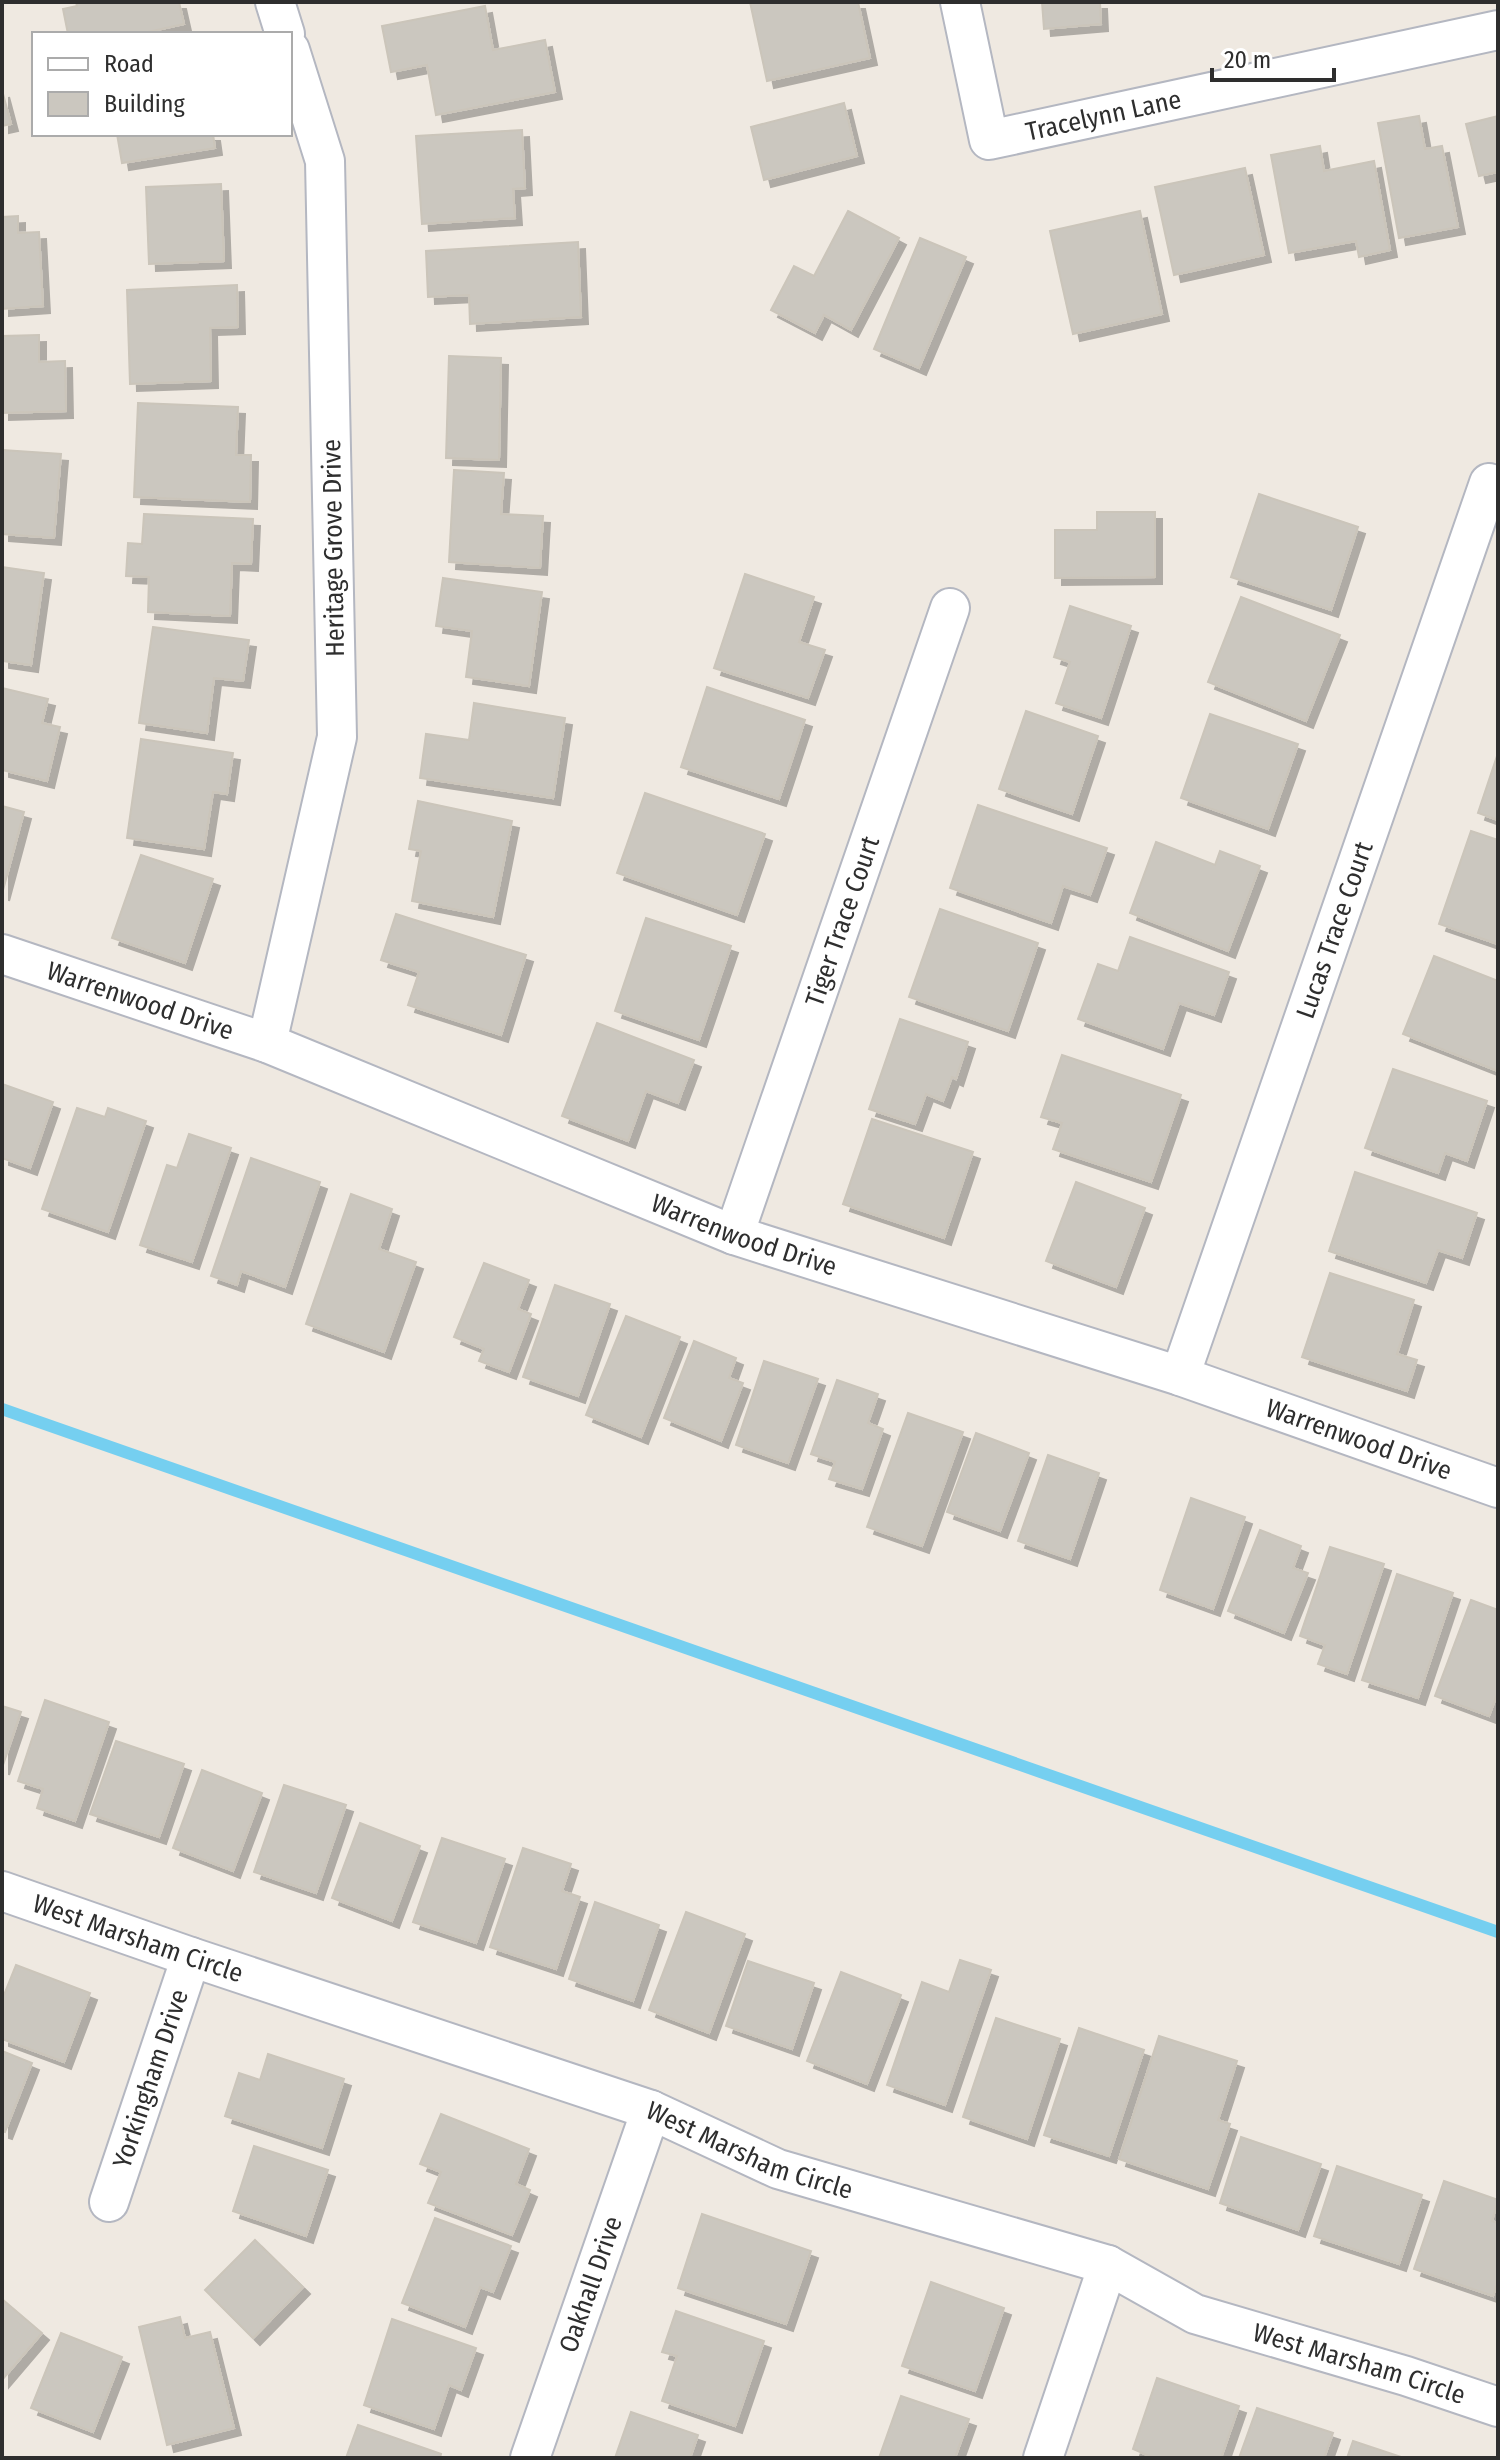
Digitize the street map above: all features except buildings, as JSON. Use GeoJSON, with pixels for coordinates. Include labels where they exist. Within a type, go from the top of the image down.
{"type":"FeatureCollection","features":[{"type":"Feature","properties":{"kind":"street"},"geometry":{"type":"LineString","coordinates":[[275,2],[284,32]]}},
{"type":"Feature","properties":{"kind":"street","name":"Tracelynn Lane"},"geometry":{"type":"LineString","coordinates":[[960,2],[989,140],[1498,30]]}},
{"type":"Feature","properties":{"kind":"street","name":"Heritage Grove Drive"},"geometry":{"type":"LineString","coordinates":[[267,1043],[337,737],[325,161],[292,56]]}},
{"type":"Feature","properties":{"kind":"street","name":"Lucas Trace Court"},"geometry":{"type":"LineString","coordinates":[[1180,1376],[1489,483]]}},
{"type":"Feature","properties":{"kind":"street","name":"Tiger Trace Court"},"geometry":{"type":"LineString","coordinates":[[734,1235],[950,608]]}},
{"type":"Feature","properties":{"kind":"street","name":"Warrenwood Drive"},"geometry":{"type":"LineString","coordinates":[[2,954],[267,1043],[734,1235],[1180,1376],[1498,1488]]}},
{"type":"Feature","properties":{"kind":"street","name":"West Marsham Circle"},"geometry":{"type":"LineString","coordinates":[[2,1891],[651,2110],[778,2169],[1108,2265],[1195,2314],[1406,2376],[1498,2407]]}},
{"type":"Feature","properties":{"kind":"street","name":"Yorkingham Drive"},"geometry":{"type":"LineString","coordinates":[[109,2202],[191,1957]]}},
{"type":"Feature","properties":{"kind":"street","name":"Oakhall Drive"},"geometry":{"type":"LineString","coordinates":[[530,2458],[651,2110]]}},
{"type":"Feature","properties":{"kind":"street"},"geometry":{"type":"LineString","coordinates":[[1043,2458],[1108,2265]]}},
{"type":"Feature","properties":{"kind":"waterway"},"geometry":{"type":"LineString","coordinates":[[2,1409],[1498,1932]]}}]}
